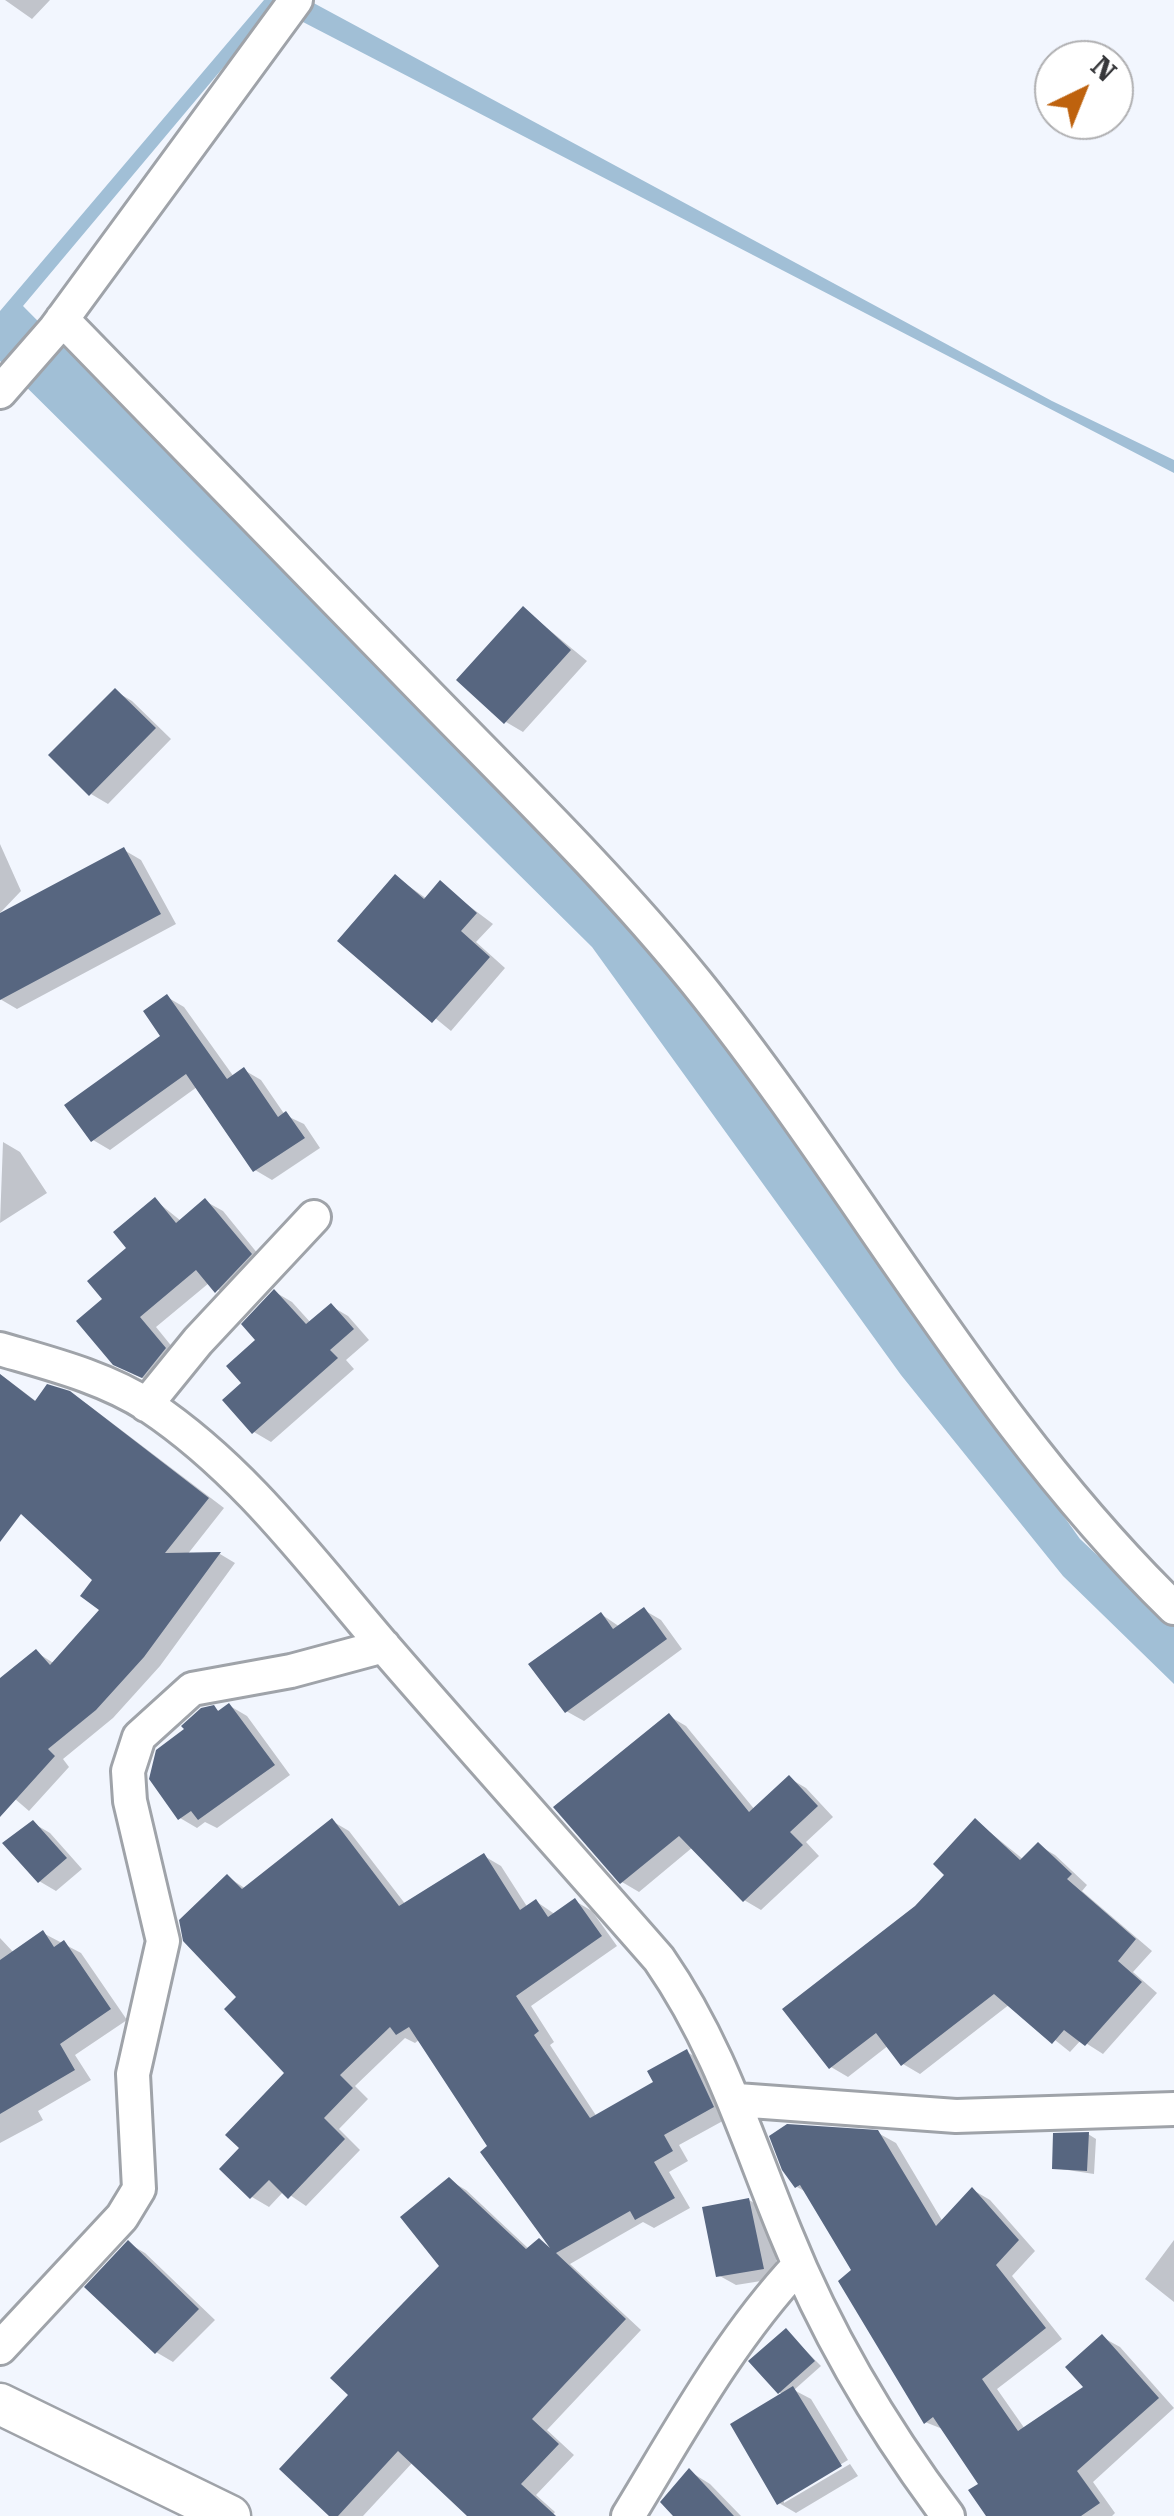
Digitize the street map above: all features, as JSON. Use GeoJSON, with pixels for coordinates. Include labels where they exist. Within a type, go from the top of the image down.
{"type":"FeatureCollection","features":[{"type":"Feature","properties":{"kind":"street"},"geometry":{"type":"LineString","coordinates":[[6,388],[59,324],[290,10]]}},
{"type":"Feature","properties":{"kind":"street"},"geometry":{"type":"LineString","coordinates":[[59,324],[516,785],[669,950],[729,1025],[1009,1422],[1068,1496],[1174,1608]]}},
{"type":"Feature","properties":{"kind":"street"},"geometry":{"type":"LineString","coordinates":[[146,1404],[314,1217]]}},
{"type":"Feature","properties":{"kind":"street"},"geometry":{"type":"LineString","coordinates":[[0,1349],[82,1374],[146,1404],[286,1527],[384,1646],[659,1959],[690,2006],[737,2100],[799,2265],[860,2390],[948,2516]]}},
{"type":"Feature","properties":{"kind":"street"},"geometry":{"type":"LineString","coordinates":[[0,2348],[122,2216],[139,2189],[133,2074],[156,1989],[163,1942],[130,1801],[128,1770],[139,1737],[192,1690],[291,1671],[384,1646]]}},
{"type":"Feature","properties":{"kind":"street"},"geometry":{"type":"LineString","coordinates":[[737,2100],[956,2116],[1174,2109]]}},
{"type":"Feature","properties":{"kind":"street"},"geometry":{"type":"LineString","coordinates":[[628,2516],[730,2349],[756,2312],[799,2265]]}},
{"type":"Feature","properties":{"kind":"street"},"geometry":{"type":"LineString","coordinates":[[0,2404],[230,2516]]}},
{"type":"Feature","properties":{"kind":"water"},"geometry":{"type":"Polygon","coordinates":[[[264,0],[308,0],[1052,401],[1174,460],[1174,473],[274,7],[23,306],[657,947],[1080,1539],[1174,1627],[1174,1684],[1063,1576],[901,1375],[592,947],[0,361],[0,311],[264,0]]]}},
{"type":"Feature","properties":{"kind":"building"},"geometry":{"type":"Polygon","coordinates":[[[523,606],[571,650],[504,724],[456,680],[523,606]]]}},
{"type":"Feature","properties":{"kind":"building"},"geometry":{"type":"Polygon","coordinates":[[[115,688],[156,728],[89,796],[48,755],[115,688]]]}},
{"type":"Feature","properties":{"kind":"building"},"geometry":{"type":"Polygon","coordinates":[[[124,847],[161,914],[0,1000],[0,913],[124,847]]]}},
{"type":"Feature","properties":{"kind":"building"},"geometry":{"type":"Polygon","coordinates":[[[395,874],[424,899],[440,880],[477,913],[461,931],[490,957],[432,1023],[337,941],[395,874]]]}},
{"type":"Feature","properties":{"kind":"building"},"geometry":{"type":"Polygon","coordinates":[[[167,994],[227,1079],[244,1067],[278,1117],[286,1111],[305,1138],[253,1172],[186,1074],[91,1142],[64,1105],[160,1036],[143,1011],[167,994]]]}},
{"type":"Feature","properties":{"kind":"building"},"geometry":{"type":"Polygon","coordinates":[[[155,1197],[176,1223],[205,1198],[252,1254],[215,1293],[196,1270],[140,1317],[166,1348],[142,1378],[113,1365],[76,1321],[102,1299],[87,1281],[126,1248],[113,1232],[155,1197]]]}},
{"type":"Feature","properties":{"kind":"building"},"geometry":{"type":"Polygon","coordinates":[[[274,1289],[306,1324],[331,1303],[354,1329],[330,1350],[338,1358],[252,1434],[222,1400],[241,1383],[226,1366],[255,1340],[241,1324],[274,1289]]]}},
{"type":"Feature","properties":{"kind":"building"},"geometry":{"type":"Polygon","coordinates":[[[0,1374],[35,1401],[47,1384],[70,1391],[209,1498],[165,1553],[221,1552],[144,1657],[96,1710],[48,1749],[55,1756],[0,1817],[0,1678],[36,1649],[50,1665],[99,1610],[80,1596],[92,1580],[21,1514],[0,1542],[0,1374]]]}},
{"type":"Feature","properties":{"kind":"building"},"geometry":{"type":"Polygon","coordinates":[[[644,1607],[667,1639],[565,1713],[528,1664],[601,1612],[613,1629],[644,1607]]]}},
{"type":"Feature","properties":{"kind":"building"},"geometry":{"type":"Polygon","coordinates":[[[229,1703],[275,1765],[198,1820],[191,1811],[178,1820],[149,1779],[156,1750],[184,1729],[181,1726],[201,1708],[214,1705],[218,1711],[229,1703]]]}},
{"type":"Feature","properties":{"kind":"building"},"geometry":{"type":"Polygon","coordinates":[[[669,1713],[749,1812],[789,1775],[818,1806],[790,1832],[803,1845],[743,1902],[679,1836],[620,1884],[553,1807],[669,1713]]]}},
{"type":"Feature","properties":{"kind":"building"},"geometry":{"type":"Polygon","coordinates":[[[332,1818],[399,1906],[484,1853],[520,1910],[536,1899],[548,1917],[575,1898],[602,1936],[516,1996],[539,2031],[534,2035],[590,2118],[653,2082],[647,2071],[687,2049],[714,2107],[664,2135],[673,2151],[654,2162],[675,2198],[635,2220],[630,2211],[556,2253],[626,2319],[532,2419],[559,2444],[521,2484],[556,2516],[467,2516],[398,2451],[338,2516],[329,2516],[279,2469],[348,2395],[330,2378],[439,2266],[400,2217],[449,2177],[526,2249],[539,2238],[550,2248],[480,2152],[487,2146],[409,2027],[396,2035],[390,2027],[340,2075],[353,2088],[324,2118],[345,2139],[288,2199],[269,2180],[250,2199],[219,2169],[239,2148],[225,2135],[284,2073],[224,2009],[236,1997],[183,1941],[179,1920],[227,1874],[242,1889],[332,1818]]]}},
{"type":"Feature","properties":{"kind":"building"},"geometry":{"type":"Polygon","coordinates":[[[975,1818],[1020,1860],[1038,1842],[1072,1874],[1067,1879],[1136,1939],[1118,1961],[1142,1982],[1085,2046],[1064,2030],[1052,2044],[994,1994],[901,2066],[876,2033],[829,2069],[782,2009],[915,1906],[944,1875],[933,1864],[975,1818]]]}},
{"type":"Feature","properties":{"kind":"building"},"geometry":{"type":"Polygon","coordinates":[[[33,1820],[67,1858],[38,1883],[2,1843],[33,1820]]]}},
{"type":"Feature","properties":{"kind":"building"},"geometry":{"type":"Polygon","coordinates":[[[43,1930],[54,1947],[64,1940],[111,2009],[60,2044],[75,2070],[0,2114],[0,1960],[43,1930]]]}},
{"type":"Feature","properties":{"kind":"building"},"geometry":{"type":"Polygon","coordinates":[[[787,2124],[878,2130],[936,2226],[972,2187],[1019,2240],[996,2265],[1046,2328],[982,2379],[1018,2431],[1083,2387],[1065,2367],[1102,2334],[1159,2398],[1077,2471],[1100,2503],[1081,2516],[986,2516],[968,2490],[978,2484],[933,2417],[924,2424],[838,2281],[851,2270],[800,2185],[795,2188],[782,2170],[769,2136],[787,2124]]]}},
{"type":"Feature","properties":{"kind":"building"},"geometry":{"type":"Polygon","coordinates":[[[1089,2132],[1087,2171],[1052,2169],[1053,2133],[1089,2132]]]}},
{"type":"Feature","properties":{"kind":"building"},"geometry":{"type":"Polygon","coordinates":[[[749,2198],[764,2269],[716,2277],[702,2207],[749,2198]]]}},
{"type":"Feature","properties":{"kind":"building"},"geometry":{"type":"Polygon","coordinates":[[[128,2240],[199,2309],[155,2354],[84,2287],[128,2240]]]}},
{"type":"Feature","properties":{"kind":"building"},"geometry":{"type":"Polygon","coordinates":[[[786,2328],[815,2361],[778,2394],[748,2361],[786,2328]]]}},
{"type":"Feature","properties":{"kind":"building"},"geometry":{"type":"Polygon","coordinates":[[[793,2386],[842,2466],[777,2505],[730,2424],[793,2386]]]}},
{"type":"Feature","properties":{"kind":"building"},"geometry":{"type":"Polygon","coordinates":[[[689,2468],[734,2516],[673,2516],[660,2502],[689,2468]]]}}]}
